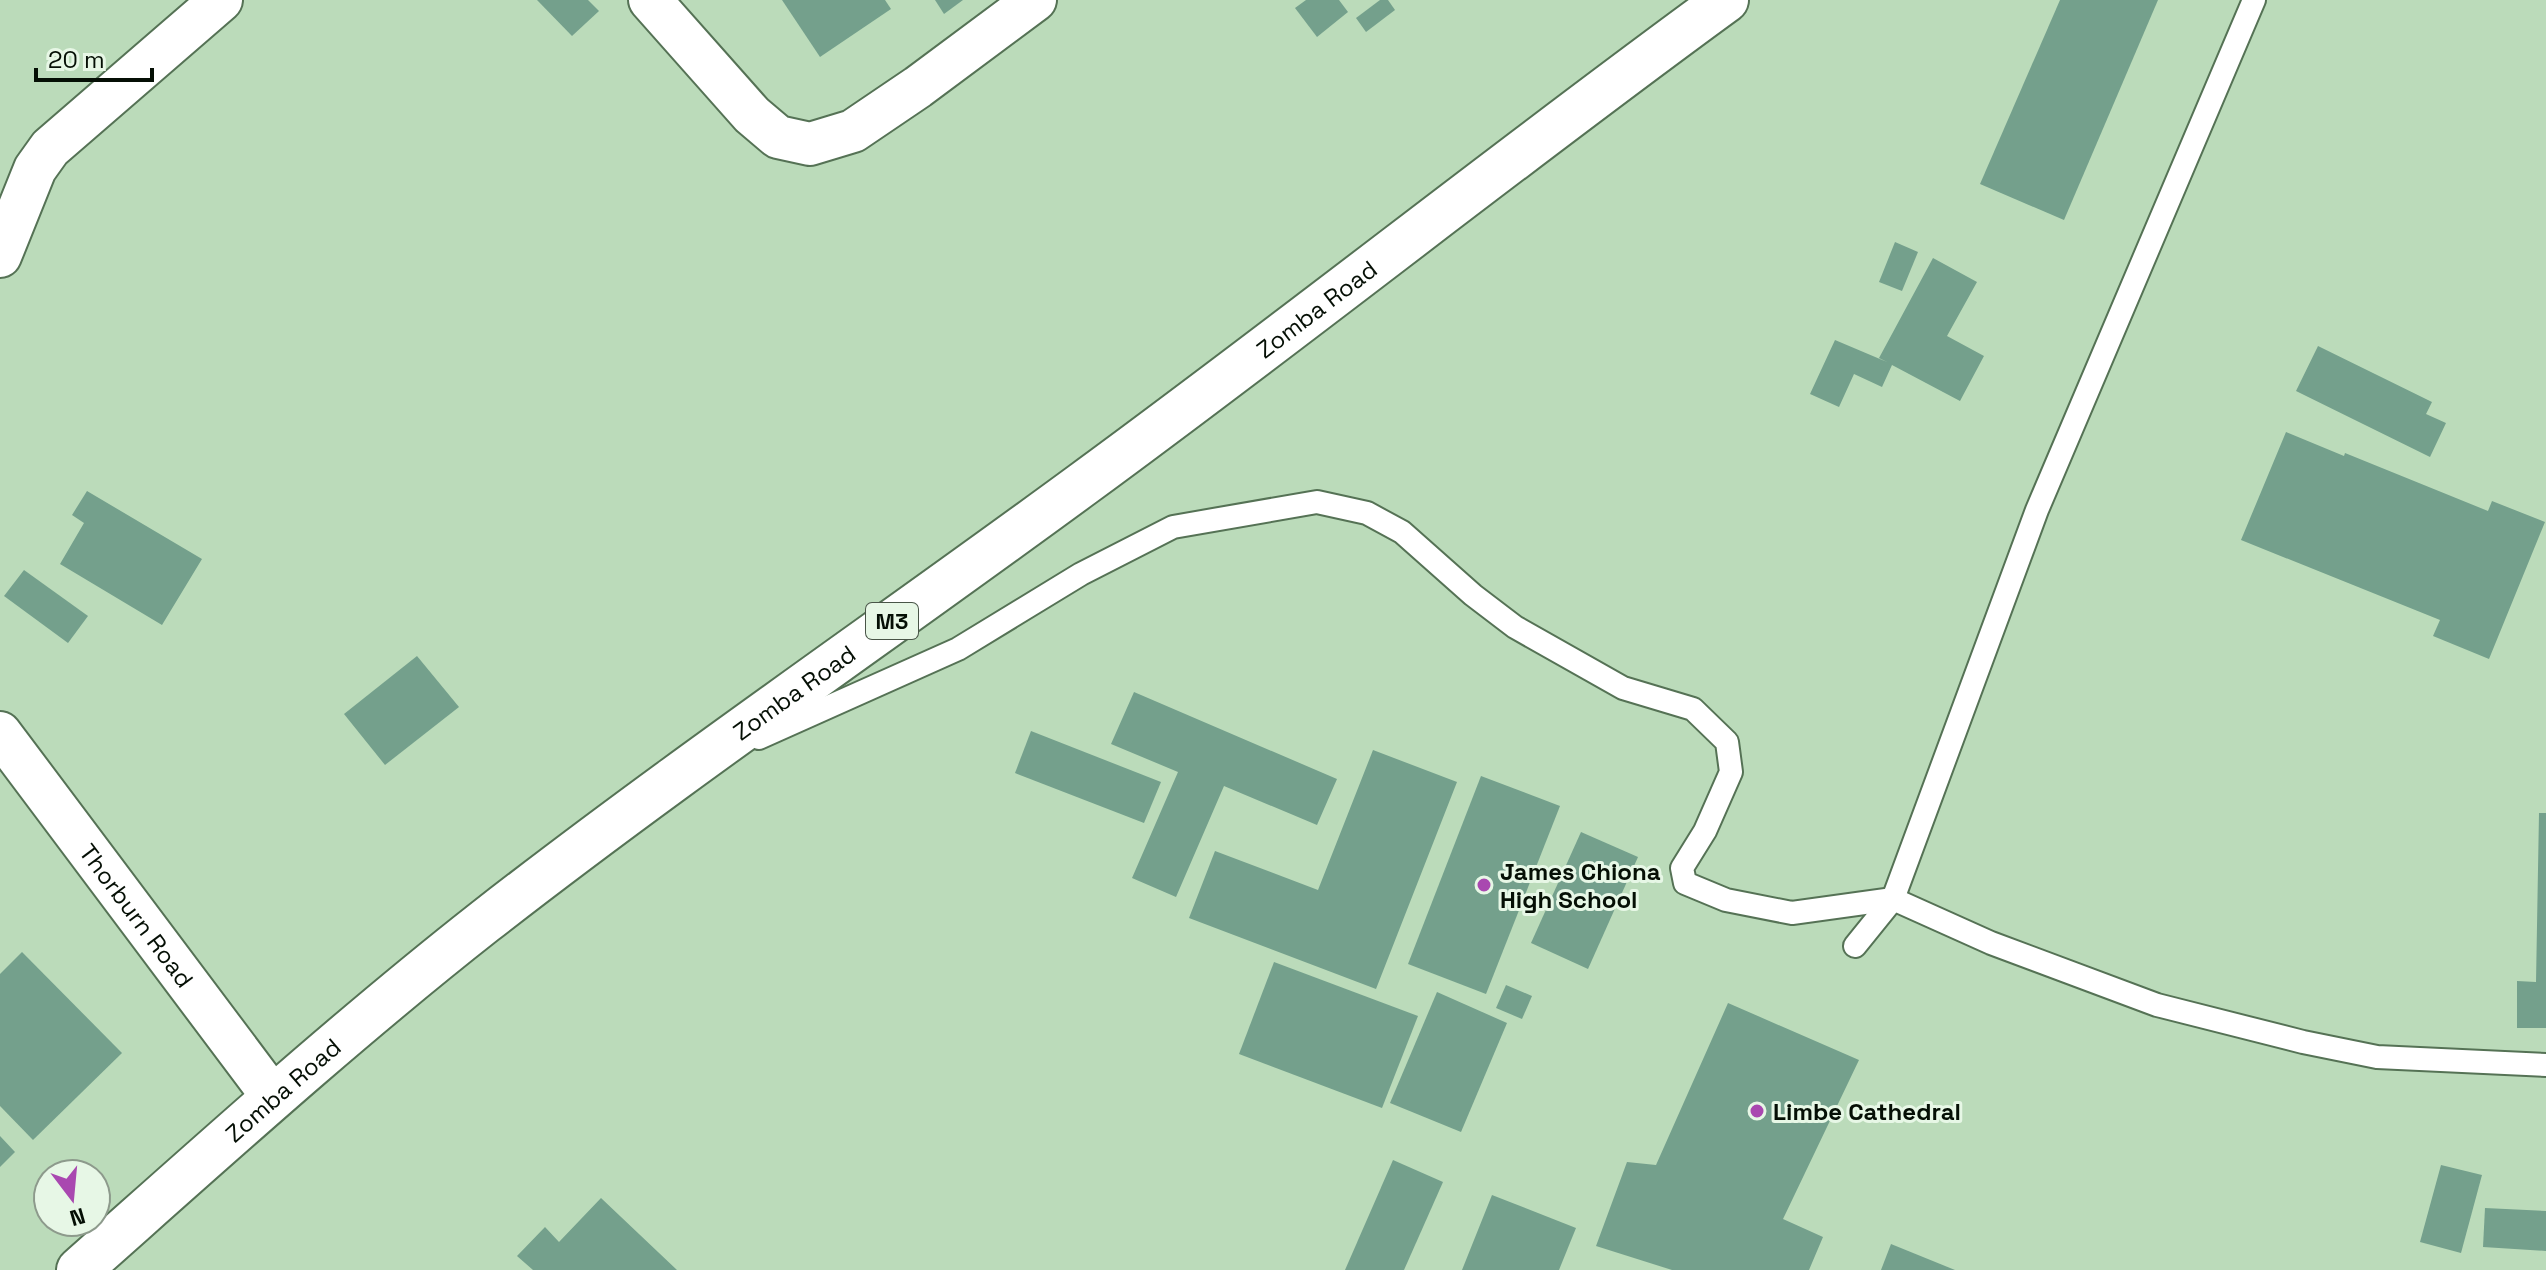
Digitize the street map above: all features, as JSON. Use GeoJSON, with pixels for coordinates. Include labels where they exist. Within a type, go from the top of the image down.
{"type":"FeatureCollection","features":[{"type":"Feature","properties":{"kind":"highway","name":"Zomba Road"},"geometry":{"type":"LineString","coordinates":[[79,1270],[273,1097],[481,925],[680,772],[1084,483],[1592,97],[1726,0]]}},
{"type":"Feature","properties":{"kind":"street"},"geometry":{"type":"LineString","coordinates":[[0,256],[35,169],[50,148],[221,0]]}},
{"type":"Feature","properties":{"kind":"street"},"geometry":{"type":"LineString","coordinates":[[650,0],[752,115],[778,137],[810,144],[853,131],[1035,0]]}},
{"type":"Feature","properties":{"kind":"street","name":"Thorburn Road"},"geometry":{"type":"LineString","coordinates":[[0,733],[273,1097]]}},
{"type":"Feature","properties":{"kind":"lane"},"geometry":{"type":"LineString","coordinates":[[1855,946],[1893,899],[2037,510],[2254,0]]}},
{"type":"Feature","properties":{"kind":"lane"},"geometry":{"type":"LineString","coordinates":[[680,772],[958,649],[1081,574],[1173,527],[1317,502],[1367,513],[1402,532],[1473,595],[1515,627],[1623,688],[1693,709],[1727,742],[1731,772],[1705,831],[1682,868],[1685,883],[1726,900],[1792,913],[1893,899],[1991,943],[2157,1005],[2303,1042],[2377,1057],[2546,1065]]}},
{"type":"Feature","properties":{"kind":"building"},"geometry":{"type":"Polygon","coordinates":[[[537,0],[588,0],[599,11],[572,36],[537,0]]]}},
{"type":"Feature","properties":{"kind":"building"},"geometry":{"type":"Polygon","coordinates":[[[782,0],[885,0],[891,9],[820,57],[782,0]]]}},
{"type":"Feature","properties":{"kind":"building"},"geometry":{"type":"Polygon","coordinates":[[[935,0],[963,0],[944,14],[935,0]]]}},
{"type":"Feature","properties":{"kind":"building"},"geometry":{"type":"Polygon","coordinates":[[[1306,0],[1339,0],[1348,12],[1317,37],[1295,8],[1306,0]]]}},
{"type":"Feature","properties":{"kind":"building"},"geometry":{"type":"Polygon","coordinates":[[[1380,0],[1388,0],[1395,10],[1366,32],[1356,18],[1380,0]]]}},
{"type":"Feature","properties":{"kind":"building"},"geometry":{"type":"Polygon","coordinates":[[[2060,0],[2158,0],[2064,220],[1980,184],[2060,0]]]}},
{"type":"Feature","properties":{"kind":"building"},"geometry":{"type":"Polygon","coordinates":[[[1895,242],[1918,252],[1902,291],[1879,282],[1895,242]]]}},
{"type":"Feature","properties":{"kind":"building"},"geometry":{"type":"Polygon","coordinates":[[[1933,258],[1977,282],[1947,336],[1984,356],[1960,401],[1892,365],[1882,387],[1854,374],[1839,407],[1810,394],[1835,340],[1887,362],[1879,358],[1933,258]]]}},
{"type":"Feature","properties":{"kind":"building"},"geometry":{"type":"Polygon","coordinates":[[[2318,346],[2432,402],[2426,414],[2446,423],[2430,457],[2296,391],[2318,346]]]}},
{"type":"Feature","properties":{"kind":"building"},"geometry":{"type":"Polygon","coordinates":[[[2286,432],[2488,511],[2492,501],[2545,522],[2489,659],[2433,636],[2440,620],[2241,540],[2286,432]]]}},
{"type":"Feature","properties":{"kind":"building"},"geometry":{"type":"Polygon","coordinates":[[[87,491],[202,559],[162,625],[60,564],[84,523],[72,515],[87,491]]]}},
{"type":"Feature","properties":{"kind":"building"},"geometry":{"type":"Polygon","coordinates":[[[24,570],[88,616],[68,643],[4,596],[24,570]]]}},
{"type":"Feature","properties":{"kind":"building"},"geometry":{"type":"Polygon","coordinates":[[[417,656],[459,707],[385,765],[344,714],[417,656]]]}},
{"type":"Feature","properties":{"kind":"building"},"geometry":{"type":"Polygon","coordinates":[[[1134,692],[1337,779],[1317,825],[1224,786],[1176,897],[1132,878],[1178,772],[1111,744],[1134,692]]]}},
{"type":"Feature","properties":{"kind":"building"},"geometry":{"type":"Polygon","coordinates":[[[1031,731],[1161,782],[1144,823],[1015,773],[1031,731]]]}},
{"type":"Feature","properties":{"kind":"building"},"geometry":{"type":"Polygon","coordinates":[[[1373,750],[1457,782],[1376,989],[1189,918],[1215,851],[1318,890],[1373,750]]]}},
{"type":"Feature","properties":{"kind":"building","name":"James Chiona High School"},"geometry":{"type":"Polygon","coordinates":[[[1481,776],[1560,806],[1486,994],[1408,964],[1481,776]]]}},
{"type":"Feature","properties":{"kind":"building"},"geometry":{"type":"Polygon","coordinates":[[[2539,813],[2546,813],[2546,1028],[2517,1028],[2517,981],[2536,982],[2539,813]]]}},
{"type":"Feature","properties":{"kind":"building"},"geometry":{"type":"Polygon","coordinates":[[[1581,832],[1638,857],[1588,969],[1531,943],[1581,832]]]}},
{"type":"Feature","properties":{"kind":"building"},"geometry":{"type":"Polygon","coordinates":[[[22,952],[122,1053],[33,1140],[0,1106],[0,974],[22,952]]]}},
{"type":"Feature","properties":{"kind":"building"},"geometry":{"type":"Polygon","coordinates":[[[1274,962],[1418,1016],[1382,1108],[1239,1054],[1274,962]]]}},
{"type":"Feature","properties":{"kind":"building"},"geometry":{"type":"Polygon","coordinates":[[[1506,985],[1532,996],[1522,1019],[1496,1008],[1506,985]]]}},
{"type":"Feature","properties":{"kind":"building"},"geometry":{"type":"Polygon","coordinates":[[[1437,992],[1507,1023],[1461,1132],[1390,1103],[1437,992]]]}},
{"type":"Feature","properties":{"kind":"building","name":"Limbe Cathedral"},"geometry":{"type":"Polygon","coordinates":[[[1728,1003],[1859,1060],[1783,1219],[1823,1237],[1809,1270],[1672,1270],[1596,1246],[1627,1162],[1656,1165],[1728,1003]]]}},
{"type":"Feature","properties":{"kind":"building"},"geometry":{"type":"Polygon","coordinates":[[[0,1136],[15,1152],[0,1167],[0,1136]]]}},
{"type":"Feature","properties":{"kind":"building"},"geometry":{"type":"Polygon","coordinates":[[[1393,1160],[1443,1182],[1404,1270],[1345,1270],[1393,1160]]]}},
{"type":"Feature","properties":{"kind":"building"},"geometry":{"type":"Polygon","coordinates":[[[2441,1165],[2482,1175],[2461,1253],[2420,1242],[2441,1165]]]}},
{"type":"Feature","properties":{"kind":"building"},"geometry":{"type":"Polygon","coordinates":[[[1492,1195],[1576,1228],[1559,1270],[1462,1270],[1492,1195]]]}},
{"type":"Feature","properties":{"kind":"building"},"geometry":{"type":"Polygon","coordinates":[[[601,1198],[677,1270],[533,1270],[517,1256],[545,1227],[559,1242],[601,1198]]]}},
{"type":"Feature","properties":{"kind":"building"},"geometry":{"type":"Polygon","coordinates":[[[2485,1208],[2546,1211],[2546,1251],[2483,1247],[2485,1208]]]}},
{"type":"Feature","properties":{"kind":"building"},"geometry":{"type":"Polygon","coordinates":[[[1891,1244],[1955,1270],[1881,1270],[1891,1244]]]}},
{"type":"Feature","properties":{"kind":"place","name":"James Chiona High School"},"geometry":{"type":"Point","coordinates":[1484,885]}},
{"type":"Feature","properties":{"kind":"place","name":"Limbe Cathedral"},"geometry":{"type":"Point","coordinates":[1757,1111]}}]}
